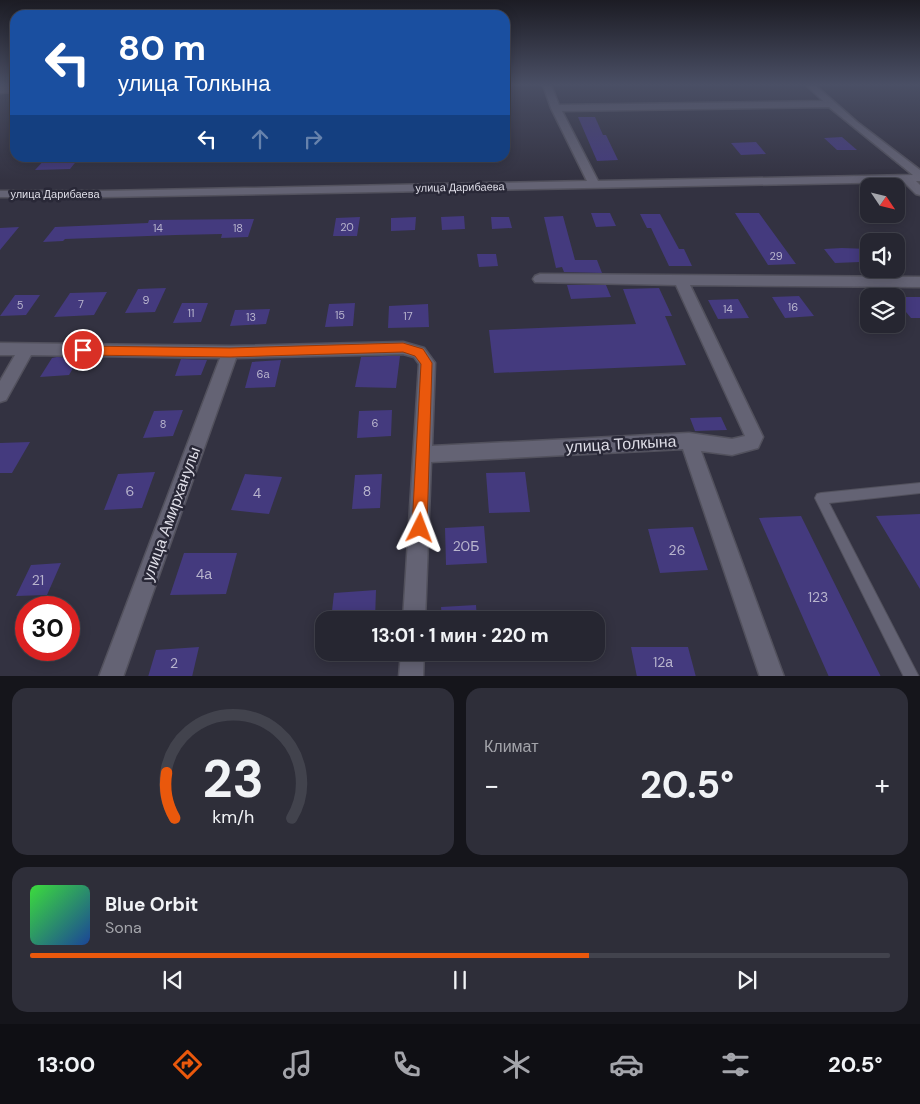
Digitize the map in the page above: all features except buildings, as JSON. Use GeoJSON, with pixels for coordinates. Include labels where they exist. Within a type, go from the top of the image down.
{"type":"FeatureCollection","features":[{"type":"Feature","properties":{"kind":"street"},"geometry":{"type":"LineString","coordinates":[[560,117],[593,184]]}},
{"type":"Feature","properties":{"kind":"street"},"geometry":{"type":"LineString","coordinates":[[845,117],[920,177]]}},
{"type":"Feature","properties":{"kind":"street","name":"улица Дарибаева"},"geometry":{"type":"LineString","coordinates":[[0,194],[113,194],[920,177]]}},
{"type":"Feature","properties":{"kind":"street"},"geometry":{"type":"LineString","coordinates":[[907,178],[920,192]]}},
{"type":"Feature","properties":{"kind":"street"},"geometry":{"type":"LineString","coordinates":[[540,279],[920,282]]}},
{"type":"Feature","properties":{"kind":"street"},"geometry":{"type":"LineString","coordinates":[[682,280],[754,437],[752,442],[732,447],[689,441]]}},
{"type":"Feature","properties":{"kind":"street"},"geometry":{"type":"LineString","coordinates":[[0,349],[230,352],[403,348],[419,352],[426,363],[424,454],[415,611]]}},
{"type":"Feature","properties":{"kind":"street"},"geometry":{"type":"LineString","coordinates":[[0,395],[27,349]]}},
{"type":"Feature","properties":{"kind":"street","name":"улица Амирханулы"},"geometry":{"type":"LineString","coordinates":[[111,676],[230,352]]}},
{"type":"Feature","properties":{"kind":"street","name":"улица Толкына"},"geometry":{"type":"LineString","coordinates":[[424,454],[689,441],[772,676]]}},
{"type":"Feature","properties":{"kind":"street"},"geometry":{"type":"LineString","coordinates":[[411,676],[412,661]]}},
{"type":"Feature","properties":{"kind":"lane"},"geometry":{"type":"LineString","coordinates":[[912,676],[821,498],[920,488]]}},
{"type":"Feature","properties":{"kind":"route"},"geometry":{"type":"LineString","coordinates":[[83,350],[230,352],[403,348],[419,352],[426,363],[420,528]]}}]}
